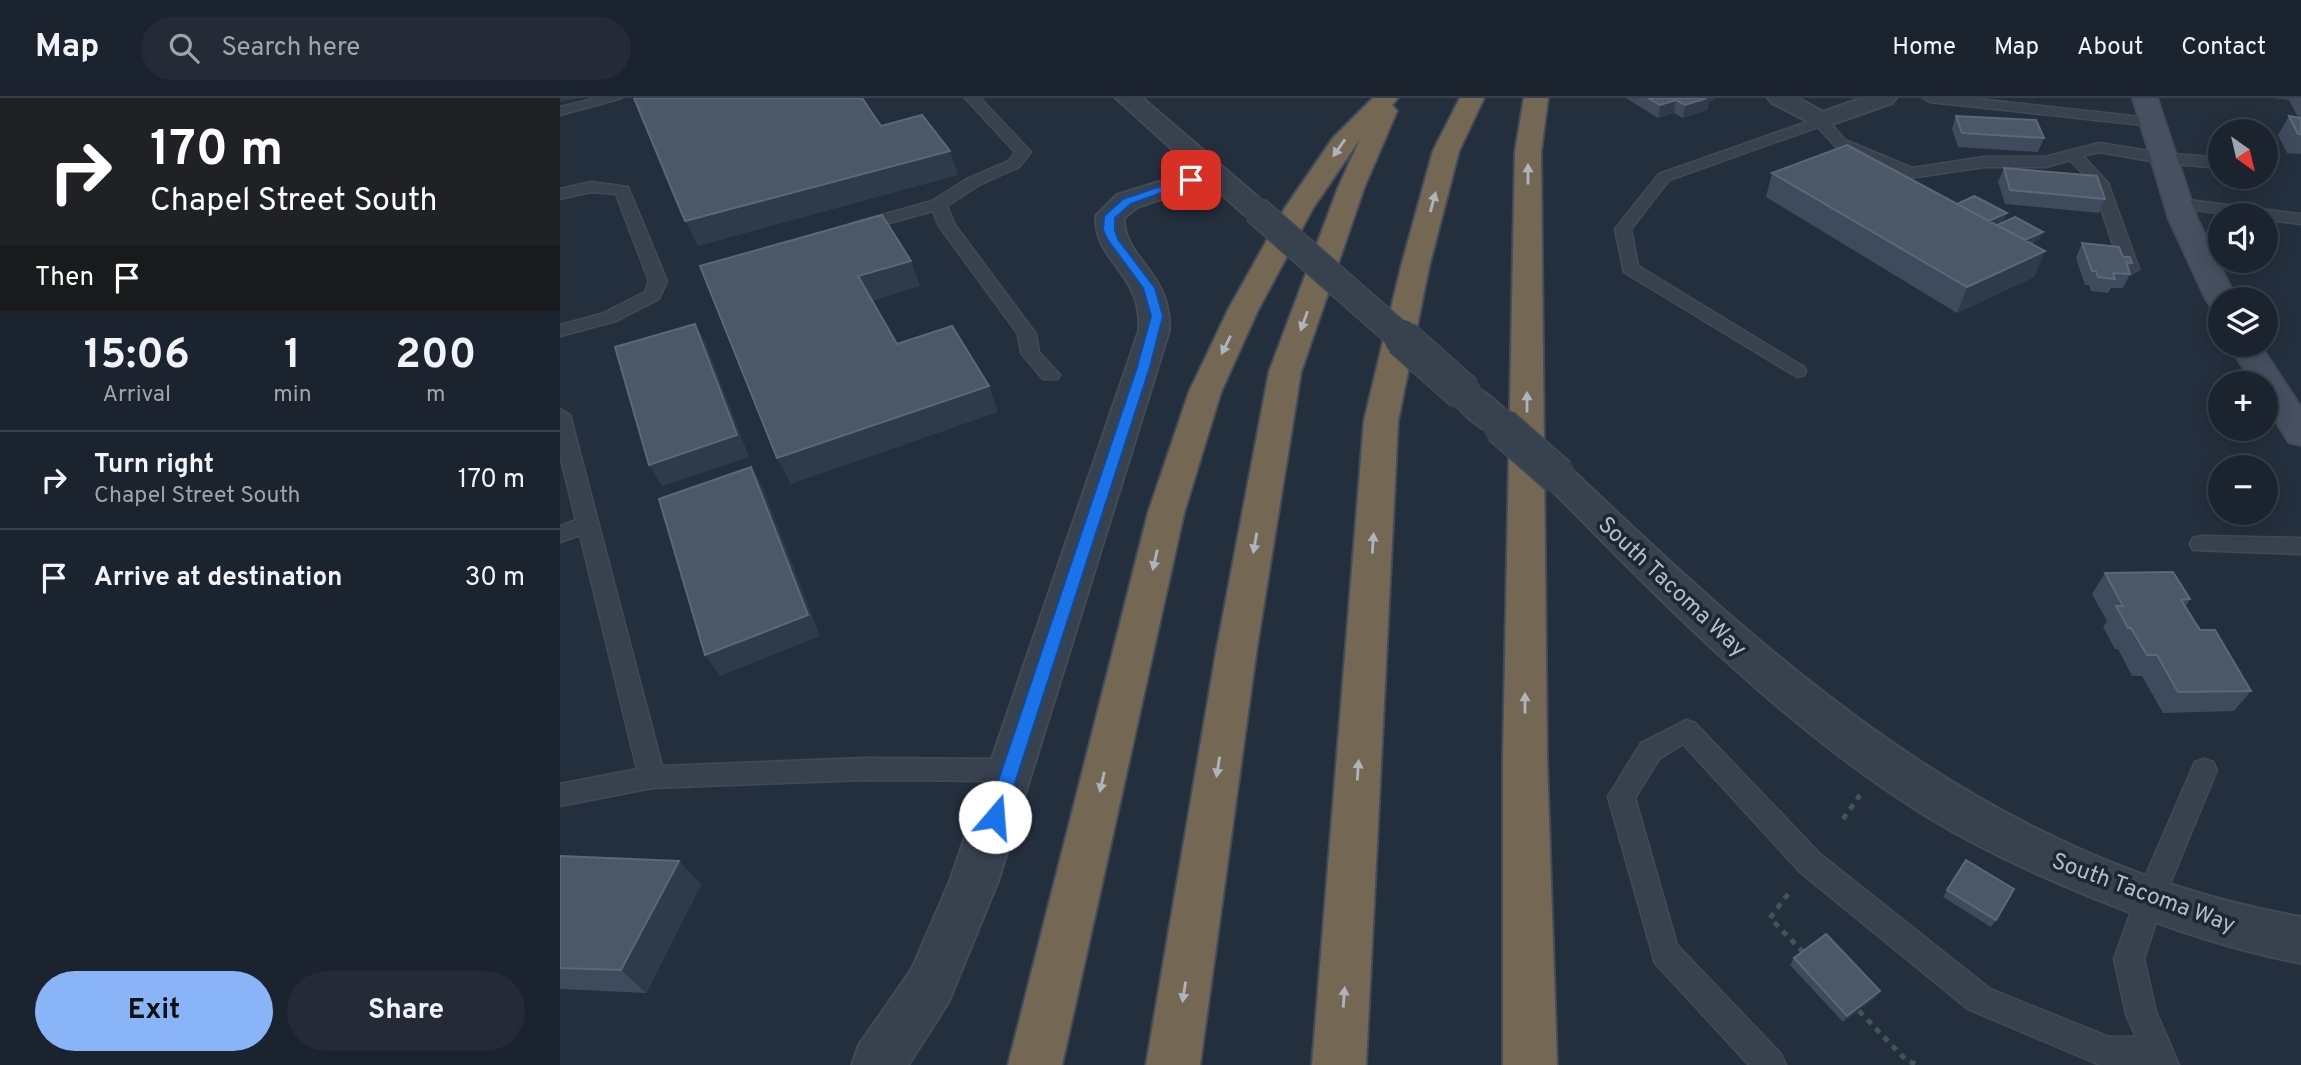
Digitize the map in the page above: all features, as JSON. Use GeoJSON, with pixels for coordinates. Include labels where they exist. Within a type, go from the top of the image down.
{"type":"FeatureCollection","features":[{"type":"Feature","properties":{"kind":"highway"},"geometry":{"type":"LineString","coordinates":[[1035,1065],[1166,513],[1190,431],[1220,358],[1300,208],[1342,143],[1388,98]]}},
{"type":"Feature","properties":{"kind":"highway"},"geometry":{"type":"LineString","coordinates":[[1173,1065],[1237,647],[1285,372],[1351,188],[1388,98]]}},
{"type":"Feature","properties":{"kind":"highway"},"geometry":{"type":"LineString","coordinates":[[1339,1065],[1381,421],[1415,267],[1446,152],[1472,98]]}},
{"type":"Feature","properties":{"kind":"highway"},"geometry":{"type":"LineString","coordinates":[[1530,1065],[1525,759],[1528,152],[1536,98]]}},
{"type":"Feature","properties":{"kind":"highway"},"geometry":{"type":"LineString","coordinates":[[1525,759],[1545,1065]]}},
{"type":"Feature","properties":{"kind":"main road"},"geometry":{"type":"LineString","coordinates":[[2148,110],[2183,219],[2215,287]]}},
{"type":"Feature","properties":{"kind":"main road"},"geometry":{"type":"LineString","coordinates":[[2253,357],[2301,434]]}},
{"type":"Feature","properties":{"kind":"street","name":"South Tacoma Way"},"geometry":{"type":"LineString","coordinates":[[1128,98],[1558,477],[1689,606],[1783,687],[1864,750],[1921,789],[1999,834],[2150,898],[2241,928],[2301,940]]}},
{"type":"Feature","properties":{"kind":"street"},"geometry":{"type":"LineString","coordinates":[[1780,98],[1821,121],[1884,98]]}},
{"type":"Feature","properties":{"kind":"street"},"geometry":{"type":"LineString","coordinates":[[877,1064],[930,986],[974,881],[1143,367],[1157,316],[1149,288],[1113,239],[1109,230],[1110,216],[1127,201],[1213,173]]}},
{"type":"Feature","properties":{"kind":"lane"},"geometry":{"type":"LineString","coordinates":[[560,111],[615,98]]}},
{"type":"Feature","properties":{"kind":"lane"},"geometry":{"type":"LineString","coordinates":[[845,230],[937,204],[974,182],[1014,164],[1023,152],[972,98]]}},
{"type":"Feature","properties":{"kind":"lane"},"geometry":{"type":"LineString","coordinates":[[1930,98],[2148,110]]}},
{"type":"Feature","properties":{"kind":"lane"},"geometry":{"type":"LineString","coordinates":[[1797,371],[1630,268],[1623,229],[1664,177],[1821,121],[1840,143],[1910,173],[1984,162],[2046,162],[2099,147],[2162,158],[2208,162]]}},
{"type":"Feature","properties":{"kind":"lane"},"geometry":{"type":"LineString","coordinates":[[2073,154],[2101,183],[2130,269]]}},
{"type":"Feature","properties":{"kind":"lane"},"geometry":{"type":"LineString","coordinates":[[560,194],[591,187],[622,190],[659,281],[653,295],[610,317],[560,331]]}},
{"type":"Feature","properties":{"kind":"lane"},"geometry":{"type":"LineString","coordinates":[[937,204],[947,226],[1027,334],[1030,353],[1049,375]]}},
{"type":"Feature","properties":{"kind":"lane"},"geometry":{"type":"LineString","coordinates":[[2180,204],[2301,219]]}},
{"type":"Feature","properties":{"kind":"lane"},"geometry":{"type":"LineString","coordinates":[[560,415],[652,777]]}},
{"type":"Feature","properties":{"kind":"lane"},"geometry":{"type":"LineString","coordinates":[[560,534],[588,524]]}},
{"type":"Feature","properties":{"kind":"lane"},"geometry":{"type":"LineString","coordinates":[[2201,544],[2301,546]]}},
{"type":"Feature","properties":{"kind":"lane"},"geometry":{"type":"LineString","coordinates":[[1769,1065],[1665,953],[1621,797],[1650,751],[1686,730],[1810,863],[1979,999],[2109,1052],[2161,1059]]}},
{"type":"Feature","properties":{"kind":"lane"},"geometry":{"type":"LineString","coordinates":[[560,795],[652,777],[865,769],[1010,770]]}},
{"type":"Feature","properties":{"kind":"lane"},"geometry":{"type":"LineString","coordinates":[[2161,1059],[2141,1014],[2129,959],[2150,898],[2204,770]]}},
{"type":"Feature","properties":{"kind":"path"},"geometry":{"type":"LineString","coordinates":[[1788,894],[1770,918],[1805,954]]}},
{"type":"Feature","properties":{"kind":"path"},"geometry":{"type":"LineString","coordinates":[[1859,1011],[1906,1060],[1918,1065]]}},
{"type":"Feature","properties":{"kind":"building"},"geometry":{"type":"Polygon","coordinates":[[[634,98],[862,98],[881,126],[922,115],[950,151],[685,221],[634,98]]]}},
{"type":"Feature","properties":{"kind":"building"},"geometry":{"type":"Polygon","coordinates":[[[1648,98],[1707,98],[1685,105],[1676,100],[1660,105],[1648,98]]]}},
{"type":"Feature","properties":{"kind":"building"},"geometry":{"type":"Polygon","coordinates":[[[1956,116],[2036,120],[2044,138],[1962,133],[1956,116]]]}},
{"type":"Feature","properties":{"kind":"building"},"geometry":{"type":"Polygon","coordinates":[[[2289,116],[2301,118],[2301,134],[2298,134],[2289,116]]]}},
{"type":"Feature","properties":{"kind":"building"},"geometry":{"type":"Polygon","coordinates":[[[1847,145],[2045,251],[1967,287],[1772,173],[1847,145]]]}},
{"type":"Feature","properties":{"kind":"building"},"geometry":{"type":"Polygon","coordinates":[[[2004,168],[2097,176],[2105,199],[2010,190],[2004,168]]]}},
{"type":"Feature","properties":{"kind":"building"},"geometry":{"type":"Polygon","coordinates":[[[1974,196],[2007,213],[1989,221],[1957,204],[1974,196]]]}},
{"type":"Feature","properties":{"kind":"building"},"geometry":{"type":"Polygon","coordinates":[[[882,215],[911,261],[858,276],[897,344],[952,326],[989,386],[777,458],[700,266],[882,215]]]}},
{"type":"Feature","properties":{"kind":"building"},"geometry":{"type":"Polygon","coordinates":[[[2015,217],[2043,232],[2025,240],[1997,225],[2015,217]]]}},
{"type":"Feature","properties":{"kind":"building"},"geometry":{"type":"Polygon","coordinates":[[[2082,243],[2119,247],[2123,257],[2130,257],[2132,263],[2126,262],[2130,274],[2113,273],[2115,279],[2098,277],[2096,271],[2092,271],[2082,243]]]}},
{"type":"Feature","properties":{"kind":"building"},"geometry":{"type":"Polygon","coordinates":[[[695,324],[737,435],[649,465],[615,347],[695,324]]]}},
{"type":"Feature","properties":{"kind":"building"},"geometry":{"type":"Polygon","coordinates":[[[751,467],[808,615],[705,655],[659,499],[751,467]]]}},
{"type":"Feature","properties":{"kind":"building"},"geometry":{"type":"Polygon","coordinates":[[[2173,572],[2190,599],[2181,600],[2200,630],[2215,630],[2251,691],[2178,692],[2157,655],[2147,655],[2131,628],[2128,628],[2116,606],[2123,606],[2105,573],[2173,572]]]}},
{"type":"Feature","properties":{"kind":"building"},"geometry":{"type":"Polygon","coordinates":[[[560,856],[679,861],[621,970],[560,968],[560,856]]]}},
{"type":"Feature","properties":{"kind":"building"},"geometry":{"type":"Polygon","coordinates":[[[1966,860],[2014,889],[1996,920],[1947,890],[1966,860]]]}},
{"type":"Feature","properties":{"kind":"building"},"geometry":{"type":"Polygon","coordinates":[[[1826,934],[1880,991],[1847,1016],[1794,958],[1826,934]]]}},
{"type":"Feature","properties":{"kind":"route"},"geometry":{"type":"LineString","coordinates":[[995,817],[1143,367],[1157,316],[1149,288],[1119,249],[1108,222],[1113,211],[1127,201],[1191,180]]}}]}
